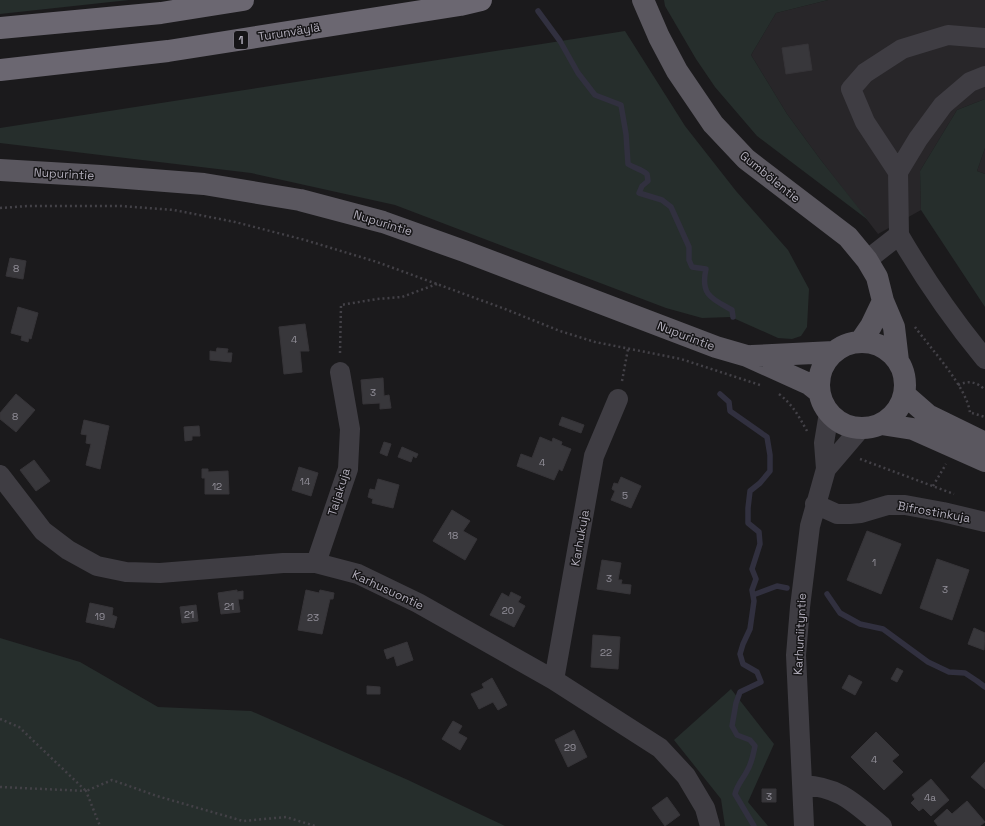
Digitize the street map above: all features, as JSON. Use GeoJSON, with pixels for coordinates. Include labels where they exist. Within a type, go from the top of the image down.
{"type":"FeatureCollection","features":[{"type":"Feature","properties":{"kind":"highway"},"geometry":{"type":"LineString","coordinates":[[0,28],[161,13],[243,0]]}},
{"type":"Feature","properties":{"kind":"highway","name":"Turunväylä"},"geometry":{"type":"LineString","coordinates":[[0,70],[168,51],[319,28],[460,5],[481,0]]}},
{"type":"Feature","properties":{"kind":"main road","name":"Gumbölentie"},"geometry":{"type":"LineString","coordinates":[[643,0],[659,37],[677,70],[713,124],[746,159],[848,237],[867,260],[877,277],[883,301],[894,327],[898,361]]}},
{"type":"Feature","properties":{"kind":"main road","name":"Nupurintie"},"geometry":{"type":"LineString","coordinates":[[0,170],[204,184],[300,200],[383,222],[464,251],[716,347],[747,356],[809,384],[819,392]]}},
{"type":"Feature","properties":{"kind":"main road"},"geometry":{"type":"LineString","coordinates":[[860,342],[871,326],[883,301]]}},
{"type":"Feature","properties":{"kind":"main road"},"geometry":{"type":"LineString","coordinates":[[871,426],[891,416],[899,406],[904,394],[905,382],[903,371],[898,361],[888,350],[875,344],[860,342],[846,345],[834,352],[824,364],[819,377],[819,392],[823,403],[829,413],[838,421],[849,426],[913,429],[985,461]]}},
{"type":"Feature","properties":{"kind":"main road","name":"Nupurintie"},"geometry":{"type":"LineString","coordinates":[[747,356],[834,352]]}},
{"type":"Feature","properties":{"kind":"main road"},"geometry":{"type":"LineString","coordinates":[[904,394],[928,415],[985,443]]}},
{"type":"Feature","properties":{"kind":"street"},"geometry":{"type":"LineString","coordinates":[[985,38],[948,35],[902,49],[865,73],[851,89],[866,122],[898,172],[899,235],[920,270],[970,341],[985,359]]}},
{"type":"Feature","properties":{"kind":"street"},"geometry":{"type":"LineString","coordinates":[[898,172],[918,139],[943,105],[970,82],[985,76]]}},
{"type":"Feature","properties":{"kind":"street"},"geometry":{"type":"LineString","coordinates":[[867,260],[899,235]]}},
{"type":"Feature","properties":{"kind":"street","name":"Taljakuja"},"geometry":{"type":"LineString","coordinates":[[316,563],[348,468],[350,429],[340,372]]}},
{"type":"Feature","properties":{"kind":"street","name":"Karhukuja"},"geometry":{"type":"LineString","coordinates":[[554,680],[594,456],[618,399]]}},
{"type":"Feature","properties":{"kind":"street","name":"Karhuniityntie"},"geometry":{"type":"LineString","coordinates":[[804,826],[796,655],[804,562],[815,504],[826,469],[824,443],[829,413]]}},
{"type":"Feature","properties":{"kind":"street","name":"Karhuniityntie"},"geometry":{"type":"LineString","coordinates":[[826,469],[842,451],[871,426]]}},
{"type":"Feature","properties":{"kind":"street","name":"Karhusuontie"},"geometry":{"type":"LineString","coordinates":[[0,475],[44,531],[68,550],[97,566],[126,572],[160,573],[283,563],[316,563],[358,574],[418,603],[554,680],[660,748],[686,776],[705,808],[710,826]]}},
{"type":"Feature","properties":{"kind":"street","name":"Bifrostinkuja"},"geometry":{"type":"LineString","coordinates":[[815,504],[837,514],[861,513],[888,504],[905,505],[985,522]]}},
{"type":"Feature","properties":{"kind":"street"},"geometry":{"type":"LineString","coordinates":[[803,785],[816,786],[847,797],[882,826]]}},
{"type":"Feature","properties":{"kind":"path"},"geometry":{"type":"LineString","coordinates":[[0,208],[28,206],[121,206],[174,210],[235,222],[305,240],[377,262],[560,331],[595,342],[628,350],[681,359],[762,386]]}},
{"type":"Feature","properties":{"kind":"path"},"geometry":{"type":"LineString","coordinates":[[340,372],[341,305],[377,299],[402,297],[437,284]]}},
{"type":"Feature","properties":{"kind":"path"},"geometry":{"type":"LineString","coordinates":[[914,326],[958,384],[967,400],[970,412],[969,418]]}},
{"type":"Feature","properties":{"kind":"path"},"geometry":{"type":"LineString","coordinates":[[618,399],[628,350]]}},
{"type":"Feature","properties":{"kind":"path"},"geometry":{"type":"LineString","coordinates":[[958,384],[966,381],[976,383],[985,390]]}},
{"type":"Feature","properties":{"kind":"path"},"geometry":{"type":"LineString","coordinates":[[777,392],[795,409],[812,438],[824,443]]}},
{"type":"Feature","properties":{"kind":"path"},"geometry":{"type":"LineString","coordinates":[[977,414],[985,417]]}},
{"type":"Feature","properties":{"kind":"path"},"geometry":{"type":"LineString","coordinates":[[842,451],[854,457],[934,486],[948,459]]}},
{"type":"Feature","properties":{"kind":"path"},"geometry":{"type":"LineString","coordinates":[[0,719],[19,727],[86,791],[100,826]]}},
{"type":"Feature","properties":{"kind":"path"},"geometry":{"type":"LineString","coordinates":[[0,787],[86,791],[112,780],[157,796],[243,820],[286,817],[315,826]]}},
{"type":"Feature","properties":{"kind":"shaded area"},"geometry":{"type":"Polygon","coordinates":[[[0,0],[129,0],[0,14],[0,0]]]}},
{"type":"Feature","properties":{"kind":"shaded area"},"geometry":{"type":"Polygon","coordinates":[[[664,0],[828,0],[776,13],[751,55],[787,114],[868,220],[757,136],[715,87],[696,59],[665,6],[664,0]]]}},
{"type":"Feature","properties":{"kind":"shaded area"},"geometry":{"type":"Polygon","coordinates":[[[828,0],[985,0],[985,99],[957,110],[920,171],[921,210],[878,234],[787,114],[751,55],[776,13],[828,0]]]}},
{"type":"Feature","properties":{"kind":"shaded area"},"geometry":{"type":"Polygon","coordinates":[[[625,31],[685,126],[736,191],[788,250],[809,289],[807,327],[801,336],[792,339],[778,338],[731,317],[702,318],[666,308],[395,205],[251,173],[0,143],[0,128],[625,31]]]}},
{"type":"Feature","properties":{"kind":"shaded area"},"geometry":{"type":"Polygon","coordinates":[[[985,99],[985,148],[977,171],[985,174],[985,307],[921,210],[920,171],[957,110],[985,99]]]}},
{"type":"Feature","properties":{"kind":"shaded area"},"geometry":{"type":"Polygon","coordinates":[[[985,148],[985,174],[977,171],[985,148]]]}},
{"type":"Feature","properties":{"kind":"shaded area"},"geometry":{"type":"Polygon","coordinates":[[[0,638],[80,662],[158,707],[251,711],[408,780],[505,826],[0,826],[0,638]]]}},
{"type":"Feature","properties":{"kind":"shaded area"},"geometry":{"type":"Polygon","coordinates":[[[731,689],[774,744],[748,802],[768,826],[725,826],[721,799],[674,740],[731,689]]]}},
{"type":"Feature","properties":{"kind":"building"},"geometry":{"type":"Polygon","coordinates":[[[808,44],[812,70],[786,74],[782,48],[808,44]]]}},
{"type":"Feature","properties":{"kind":"building"},"geometry":{"type":"Polygon","coordinates":[[[10,258],[26,261],[23,279],[6,276],[10,258]]]}},
{"type":"Feature","properties":{"kind":"building"},"geometry":{"type":"Polygon","coordinates":[[[18,307],[38,313],[31,339],[29,338],[28,342],[21,340],[22,336],[11,333],[18,307]]]}},
{"type":"Feature","properties":{"kind":"building"},"geometry":{"type":"Polygon","coordinates":[[[305,324],[309,351],[300,351],[302,372],[284,374],[279,327],[305,324]]]}},
{"type":"Feature","properties":{"kind":"building"},"geometry":{"type":"Polygon","coordinates":[[[217,348],[228,349],[227,353],[232,353],[231,362],[210,360],[210,351],[216,352],[217,348]]]}},
{"type":"Feature","properties":{"kind":"building"},"geometry":{"type":"Polygon","coordinates":[[[383,378],[384,396],[389,395],[391,408],[380,409],[380,403],[363,404],[361,380],[383,378]]]}},
{"type":"Feature","properties":{"kind":"building"},"geometry":{"type":"Polygon","coordinates":[[[16,394],[35,410],[16,432],[0,419],[0,413],[16,394]]]}},
{"type":"Feature","properties":{"kind":"building"},"geometry":{"type":"Polygon","coordinates":[[[562,417],[584,425],[581,433],[559,425],[562,417]]]}},
{"type":"Feature","properties":{"kind":"building"},"geometry":{"type":"Polygon","coordinates":[[[84,420],[109,426],[100,469],[86,465],[91,444],[86,443],[87,435],[81,434],[84,420]]]}},
{"type":"Feature","properties":{"kind":"building"},"geometry":{"type":"Polygon","coordinates":[[[199,426],[200,436],[192,436],[192,440],[185,441],[184,427],[199,426]]]}},
{"type":"Feature","properties":{"kind":"building"},"geometry":{"type":"Polygon","coordinates":[[[540,437],[552,442],[553,438],[562,442],[561,445],[571,449],[562,471],[559,469],[554,480],[517,466],[521,454],[532,458],[540,437]]]}},
{"type":"Feature","properties":{"kind":"building"},"geometry":{"type":"Polygon","coordinates":[[[384,442],[391,444],[387,456],[380,453],[384,442]]]}},
{"type":"Feature","properties":{"kind":"building"},"geometry":{"type":"Polygon","coordinates":[[[402,447],[418,454],[416,458],[413,456],[411,462],[398,457],[402,447]]]}},
{"type":"Feature","properties":{"kind":"building"},"geometry":{"type":"Polygon","coordinates":[[[34,460],[50,481],[36,491],[20,470],[34,460]]]}},
{"type":"Feature","properties":{"kind":"building"},"geometry":{"type":"Polygon","coordinates":[[[299,467],[318,473],[311,496],[292,490],[299,467]]]}},
{"type":"Feature","properties":{"kind":"building"},"geometry":{"type":"Polygon","coordinates":[[[202,469],[208,469],[208,472],[228,471],[229,494],[205,494],[205,478],[202,478],[202,469]]]}},
{"type":"Feature","properties":{"kind":"building"},"geometry":{"type":"Polygon","coordinates":[[[621,477],[641,486],[631,508],[611,500],[615,491],[612,489],[614,483],[618,484],[621,477]]]}},
{"type":"Feature","properties":{"kind":"building"},"geometry":{"type":"Polygon","coordinates":[[[378,479],[399,485],[393,508],[372,503],[373,499],[368,497],[370,489],[375,490],[378,479]]]}},
{"type":"Feature","properties":{"kind":"building"},"geometry":{"type":"Polygon","coordinates":[[[452,510],[470,521],[463,531],[477,539],[465,560],[433,541],[452,510]]]}},
{"type":"Feature","properties":{"kind":"building"},"geometry":{"type":"Polygon","coordinates":[[[867,531],[901,544],[881,594],[847,580],[867,531]]]}},
{"type":"Feature","properties":{"kind":"building"},"geometry":{"type":"Polygon","coordinates":[[[937,559],[969,570],[952,620],[920,608],[937,559]]]}},
{"type":"Feature","properties":{"kind":"building"},"geometry":{"type":"Polygon","coordinates":[[[602,560],[621,563],[618,580],[622,580],[621,584],[631,585],[630,594],[597,589],[602,560]]]}},
{"type":"Feature","properties":{"kind":"building"},"geometry":{"type":"Polygon","coordinates":[[[237,590],[237,592],[243,591],[243,599],[238,599],[240,612],[221,614],[218,593],[237,590]]]}},
{"type":"Feature","properties":{"kind":"building"},"geometry":{"type":"Polygon","coordinates":[[[306,590],[319,593],[320,590],[334,593],[333,599],[330,599],[322,634],[298,630],[306,590]]]}},
{"type":"Feature","properties":{"kind":"building"},"geometry":{"type":"Polygon","coordinates":[[[511,592],[521,597],[518,602],[525,606],[514,627],[490,615],[502,593],[509,597],[511,592]]]}},
{"type":"Feature","properties":{"kind":"building"},"geometry":{"type":"Polygon","coordinates":[[[90,603],[113,608],[112,615],[117,617],[114,628],[86,622],[90,603]]]}},
{"type":"Feature","properties":{"kind":"building"},"geometry":{"type":"Polygon","coordinates":[[[196,605],[198,621],[182,623],[180,607],[196,605]]]}},
{"type":"Feature","properties":{"kind":"building"},"geometry":{"type":"Polygon","coordinates":[[[974,628],[985,633],[984,650],[968,644],[974,628]]]}},
{"type":"Feature","properties":{"kind":"building"},"geometry":{"type":"Polygon","coordinates":[[[593,635],[620,637],[618,669],[591,667],[593,635]]]}},
{"type":"Feature","properties":{"kind":"building"},"geometry":{"type":"Polygon","coordinates":[[[407,642],[413,660],[397,666],[394,656],[387,659],[384,650],[407,642]]]}},
{"type":"Feature","properties":{"kind":"building"},"geometry":{"type":"Polygon","coordinates":[[[897,668],[903,671],[897,682],[891,679],[897,668]]]}},
{"type":"Feature","properties":{"kind":"building"},"geometry":{"type":"Polygon","coordinates":[[[849,675],[862,682],[855,695],[842,688],[849,675]]]}},
{"type":"Feature","properties":{"kind":"building"},"geometry":{"type":"Polygon","coordinates":[[[492,678],[507,705],[498,710],[493,702],[479,709],[471,694],[484,688],[482,684],[492,678]]]}},
{"type":"Feature","properties":{"kind":"building"},"geometry":{"type":"Polygon","coordinates":[[[367,686],[380,687],[380,694],[367,694],[367,686]]]}},
{"type":"Feature","properties":{"kind":"building"},"geometry":{"type":"Polygon","coordinates":[[[453,721],[462,726],[458,733],[467,738],[460,750],[442,739],[453,721]]]}},
{"type":"Feature","properties":{"kind":"building"},"geometry":{"type":"Polygon","coordinates":[[[574,730],[587,757],[568,767],[555,740],[574,730]]]}},
{"type":"Feature","properties":{"kind":"building"},"geometry":{"type":"Polygon","coordinates":[[[876,732],[899,755],[892,761],[903,772],[884,790],[851,757],[876,732]]]}},
{"type":"Feature","properties":{"kind":"building"},"geometry":{"type":"Polygon","coordinates":[[[985,762],[985,789],[971,777],[985,762]]]}},
{"type":"Feature","properties":{"kind":"building"},"geometry":{"type":"Polygon","coordinates":[[[931,779],[949,800],[931,816],[923,808],[919,811],[911,803],[915,799],[912,795],[931,779]]]}},
{"type":"Feature","properties":{"kind":"building"},"geometry":{"type":"Polygon","coordinates":[[[762,789],[776,789],[776,802],[762,802],[762,789]]]}},
{"type":"Feature","properties":{"kind":"building"},"geometry":{"type":"Polygon","coordinates":[[[667,797],[680,815],[665,826],[652,808],[667,797]]]}},
{"type":"Feature","properties":{"kind":"building"},"geometry":{"type":"Polygon","coordinates":[[[967,801],[985,822],[980,826],[938,826],[934,821],[947,809],[952,814],[967,801]]]}},
{"type":"Feature","properties":{"kind":"waterway"},"geometry":{"type":"LineString","coordinates":[[538,11],[560,41],[578,73],[595,95],[621,105],[626,134],[628,164],[647,174],[648,181],[642,186],[639,193],[662,200],[671,207],[689,247],[689,260],[692,267],[706,269],[706,290],[713,299],[732,310],[733,317]]}},
{"type":"Feature","properties":{"kind":"waterway"},"geometry":{"type":"LineString","coordinates":[[720,394],[729,402],[730,411],[767,437],[770,455],[770,471],[760,483],[750,491],[748,523],[759,532],[760,544],[752,569],[756,579],[752,590],[754,601],[750,629],[740,654],[743,664],[757,672],[761,682],[740,692],[736,703],[732,726],[737,735],[750,740],[755,746],[750,765],[735,794],[754,826]]}},
{"type":"Feature","properties":{"kind":"waterway"},"geometry":{"type":"LineString","coordinates":[[753,595],[777,586],[787,588]]}},
{"type":"Feature","properties":{"kind":"waterway"},"geometry":{"type":"LineString","coordinates":[[827,594],[840,613],[860,624],[883,629],[928,662],[949,672],[965,673],[985,687]]}}]}
